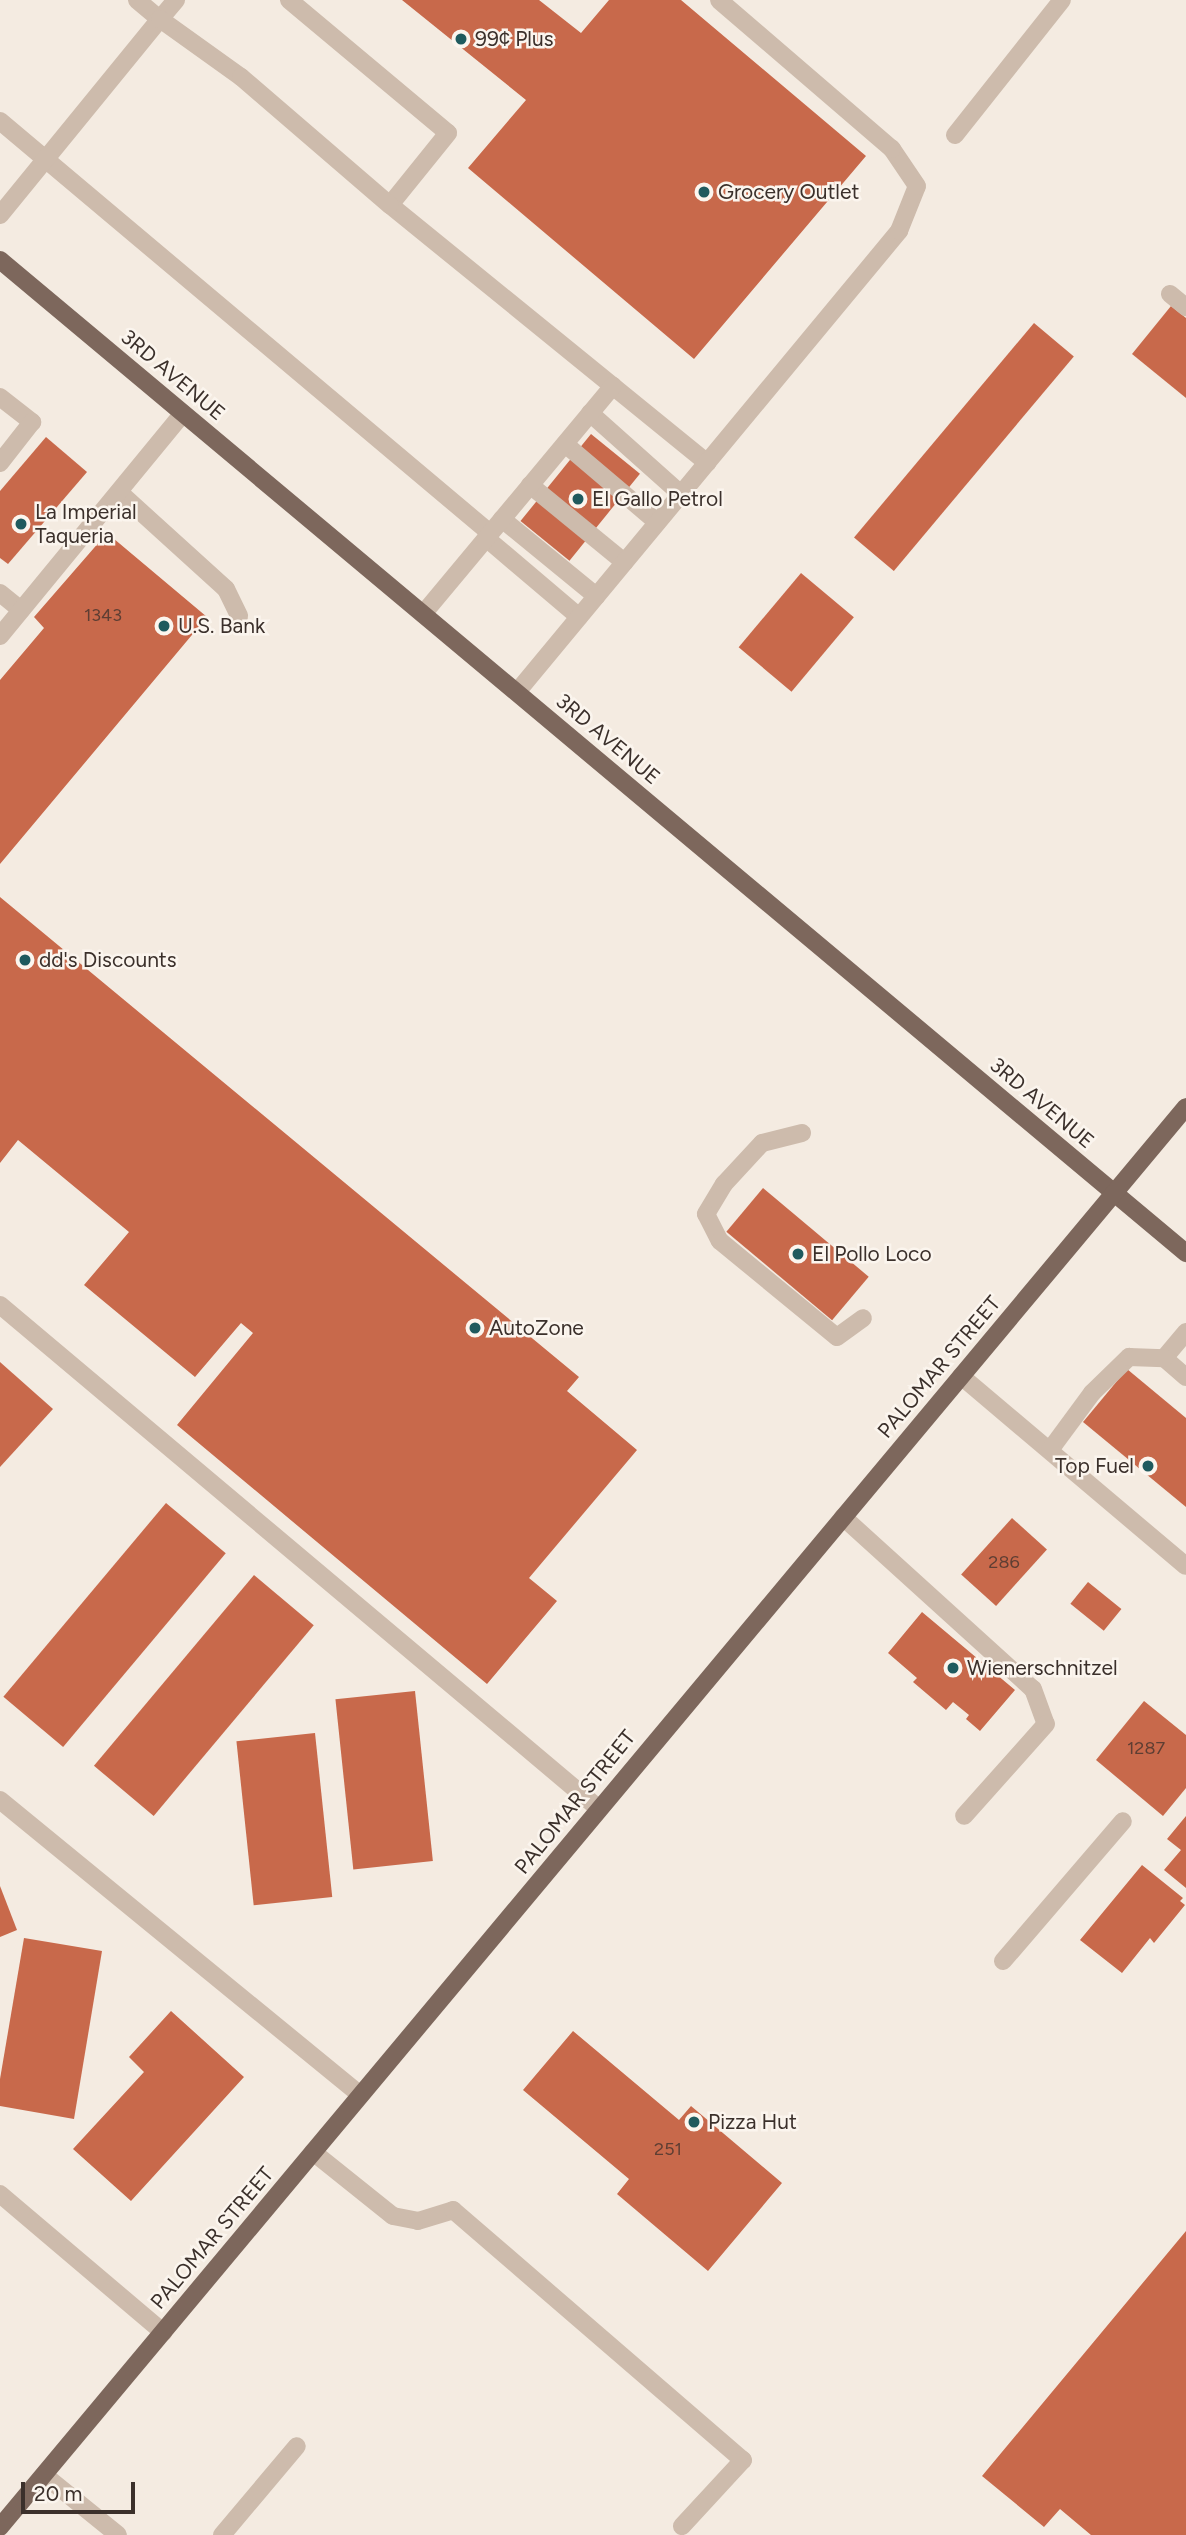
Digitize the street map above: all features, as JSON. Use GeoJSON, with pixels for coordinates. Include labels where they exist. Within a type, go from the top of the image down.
{"type":"FeatureCollection","features":[{"type":"Feature","properties":{"kind":"main road","name":"3RD AVENUE"},"geometry":{"type":"LineString","coordinates":[[0,260],[1186,1253]]}},
{"type":"Feature","properties":{"kind":"main road","name":"PALOMAR STREET"},"geometry":{"type":"LineString","coordinates":[[0,2527],[1186,1107]]}},
{"type":"Feature","properties":{"kind":"street"},"geometry":{"type":"LineString","coordinates":[[137,0],[242,77],[390,205],[707,463]]}},
{"type":"Feature","properties":{"kind":"street"},"geometry":{"type":"LineString","coordinates":[[0,215],[176,0]]}},
{"type":"Feature","properties":{"kind":"street"},"geometry":{"type":"LineString","coordinates":[[289,0],[447,133],[390,205]]}},
{"type":"Feature","properties":{"kind":"street"},"geometry":{"type":"LineString","coordinates":[[517,692],[899,232],[918,186],[892,149],[719,0]]}},
{"type":"Feature","properties":{"kind":"street"},"geometry":{"type":"LineString","coordinates":[[955,135],[1062,0]]}},
{"type":"Feature","properties":{"kind":"street"},"geometry":{"type":"LineString","coordinates":[[0,121],[488,535],[579,617]]}},
{"type":"Feature","properties":{"kind":"street"},"geometry":{"type":"LineString","coordinates":[[1170,294],[1186,307]]}},
{"type":"Feature","properties":{"kind":"street"},"geometry":{"type":"LineString","coordinates":[[422,614],[613,386]]}},
{"type":"Feature","properties":{"kind":"street"},"geometry":{"type":"LineString","coordinates":[[0,397],[32,422],[0,463]]}},
{"type":"Feature","properties":{"kind":"street"},"geometry":{"type":"LineString","coordinates":[[0,636],[183,413]]}},
{"type":"Feature","properties":{"kind":"street"},"geometry":{"type":"LineString","coordinates":[[590,414],[681,494]]}},
{"type":"Feature","properties":{"kind":"street"},"geometry":{"type":"LineString","coordinates":[[565,444],[657,522]]}},
{"type":"Feature","properties":{"kind":"street"},"geometry":{"type":"LineString","coordinates":[[530,485],[624,562]]}},
{"type":"Feature","properties":{"kind":"street"},"geometry":{"type":"LineString","coordinates":[[118,492],[226,589],[239,616]]}},
{"type":"Feature","properties":{"kind":"street"},"geometry":{"type":"LineString","coordinates":[[502,519],[596,596]]}},
{"type":"Feature","properties":{"kind":"street"},"geometry":{"type":"LineString","coordinates":[[0,593],[21,610]]}},
{"type":"Feature","properties":{"kind":"street"},"geometry":{"type":"LineString","coordinates":[[802,1133],[762,1143],[724,1184],[706,1214],[720,1241],[837,1338],[863,1318]]}},
{"type":"Feature","properties":{"kind":"street"},"geometry":{"type":"LineString","coordinates":[[0,1304],[598,1808]]}},
{"type":"Feature","properties":{"kind":"street"},"geometry":{"type":"LineString","coordinates":[[1164,1358],[1186,1332]]}},
{"type":"Feature","properties":{"kind":"street"},"geometry":{"type":"LineString","coordinates":[[1050,1450],[1091,1393],[1129,1357],[1164,1358],[1186,1377]]}},
{"type":"Feature","properties":{"kind":"street"},"geometry":{"type":"LineString","coordinates":[[961,1376],[1186,1566]]}},
{"type":"Feature","properties":{"kind":"street"},"geometry":{"type":"LineString","coordinates":[[843,1517],[1033,1689],[1046,1724],[964,1816]]}},
{"type":"Feature","properties":{"kind":"street"},"geometry":{"type":"LineString","coordinates":[[0,1800],[361,2095]]}},
{"type":"Feature","properties":{"kind":"street"},"geometry":{"type":"LineString","coordinates":[[1003,1961],[1123,1821]]}},
{"type":"Feature","properties":{"kind":"street"},"geometry":{"type":"LineString","coordinates":[[313,2152],[393,2216],[418,2221],[453,2210],[743,2459],[682,2526]]}},
{"type":"Feature","properties":{"kind":"street"},"geometry":{"type":"LineString","coordinates":[[0,2194],[163,2332]]}},
{"type":"Feature","properties":{"kind":"street"},"geometry":{"type":"LineString","coordinates":[[222,2535],[297,2446]]}},
{"type":"Feature","properties":{"kind":"street"},"geometry":{"type":"LineString","coordinates":[[44,2475],[118,2535]]}},
{"type":"Feature","properties":{"kind":"building"},"geometry":{"type":"Polygon","coordinates":[[[402,0],[539,0],[581,33],[609,0],[681,0],[866,156],[694,359],[468,168],[526,100],[402,0]]]}},
{"type":"Feature","properties":{"kind":"building"},"geometry":{"type":"Polygon","coordinates":[[[1171,306],[1186,318],[1186,398],[1132,354],[1171,306]]]}},
{"type":"Feature","properties":{"kind":"building"},"geometry":{"type":"Polygon","coordinates":[[[1034,323],[1074,356],[894,571],[854,537],[1034,323]]]}},
{"type":"Feature","properties":{"kind":"building"},"geometry":{"type":"Polygon","coordinates":[[[591,434],[640,474],[569,561],[521,521],[591,434]]]}},
{"type":"Feature","properties":{"kind":"building","name":"La Imperial Taqueria"},"geometry":{"type":"Polygon","coordinates":[[[46,437],[87,472],[8,564],[0,558],[0,491],[46,437]]]}},
{"type":"Feature","properties":{"kind":"building"},"geometry":{"type":"Polygon","coordinates":[[[107,533],[207,617],[0,864],[0,680],[44,628],[34,617],[107,533]]]}},
{"type":"Feature","properties":{"kind":"building"},"geometry":{"type":"Polygon","coordinates":[[[801,573],[854,617],[792,692],[739,647],[801,573]]]}},
{"type":"Feature","properties":{"kind":"building"},"geometry":{"type":"Polygon","coordinates":[[[0,897],[579,1377],[567,1391],[637,1450],[529,1578],[557,1601],[487,1684],[177,1425],[253,1333],[241,1323],[195,1377],[84,1285],[129,1232],[18,1140],[0,1163],[0,897]]]}},
{"type":"Feature","properties":{"kind":"building","name":"El Pollo Loco"},"geometry":{"type":"Polygon","coordinates":[[[763,1188],[869,1277],[832,1320],[726,1232],[763,1188]]]}},
{"type":"Feature","properties":{"kind":"building"},"geometry":{"type":"Polygon","coordinates":[[[0,1362],[53,1409],[0,1467],[0,1362]]]}},
{"type":"Feature","properties":{"kind":"building"},"geometry":{"type":"Polygon","coordinates":[[[1127,1369],[1186,1418],[1186,1507],[1083,1422],[1127,1369]]]}},
{"type":"Feature","properties":{"kind":"building"},"geometry":{"type":"Polygon","coordinates":[[[166,1503],[226,1553],[63,1747],[3,1697],[166,1503]]]}},
{"type":"Feature","properties":{"kind":"building"},"geometry":{"type":"Polygon","coordinates":[[[1012,1518],[1047,1549],[996,1606],[961,1574],[1012,1518]]]}},
{"type":"Feature","properties":{"kind":"building"},"geometry":{"type":"Polygon","coordinates":[[[254,1575],[314,1625],[154,1816],[94,1766],[254,1575]]]}},
{"type":"Feature","properties":{"kind":"building"},"geometry":{"type":"Polygon","coordinates":[[[1088,1582],[1121,1609],[1104,1631],[1070,1604],[1088,1582]]]}},
{"type":"Feature","properties":{"kind":"building"},"geometry":{"type":"Polygon","coordinates":[[[922,1612],[1015,1690],[980,1731],[966,1719],[969,1715],[953,1702],[946,1710],[913,1682],[917,1678],[888,1653],[922,1612]]]}},
{"type":"Feature","properties":{"kind":"building"},"geometry":{"type":"Polygon","coordinates":[[[415,1691],[433,1861],[353,1869],[335,1699],[415,1691]]]}},
{"type":"Feature","properties":{"kind":"building"},"geometry":{"type":"Polygon","coordinates":[[[1144,1701],[1186,1735],[1186,1788],[1163,1816],[1096,1760],[1144,1701]]]}},
{"type":"Feature","properties":{"kind":"building"},"geometry":{"type":"Polygon","coordinates":[[[315,1733],[332,1897],[254,1905],[236,1741],[315,1733]]]}},
{"type":"Feature","properties":{"kind":"building"},"geometry":{"type":"Polygon","coordinates":[[[1186,1816],[1186,1888],[1164,1870],[1181,1850],[1167,1839],[1186,1816]]]}},
{"type":"Feature","properties":{"kind":"building"},"geometry":{"type":"Polygon","coordinates":[[[1142,1865],[1183,1898],[1180,1901],[1185,1905],[1154,1943],[1150,1938],[1122,1973],[1080,1940],[1142,1865]]]}},
{"type":"Feature","properties":{"kind":"building"},"geometry":{"type":"Polygon","coordinates":[[[0,1886],[17,1930],[0,1937],[0,1886]]]}},
{"type":"Feature","properties":{"kind":"building"},"geometry":{"type":"Polygon","coordinates":[[[24,1938],[102,1951],[74,2119],[0,2106],[0,2079],[24,1938]]]}},
{"type":"Feature","properties":{"kind":"building"},"geometry":{"type":"Polygon","coordinates":[[[171,2011],[244,2077],[131,2201],[73,2149],[144,2072],[129,2057],[171,2011]]]}},
{"type":"Feature","properties":{"kind":"building"},"geometry":{"type":"Polygon","coordinates":[[[573,2031],[679,2120],[691,2106],[782,2183],[708,2271],[617,2194],[629,2179],[523,2090],[573,2031]]]}},
{"type":"Feature","properties":{"kind":"building"},"geometry":{"type":"Polygon","coordinates":[[[1186,2231],[1186,2535],[1091,2535],[1060,2509],[1044,2527],[982,2476],[1186,2231]]]}},
{"type":"Feature","properties":{"kind":"place","name":"99¢ Plus"},"geometry":{"type":"Point","coordinates":[461,39]}},
{"type":"Feature","properties":{"kind":"place","name":"Grocery Outlet"},"geometry":{"type":"Point","coordinates":[704,192]}},
{"type":"Feature","properties":{"kind":"place","name":"El Gallo Petrol"},"geometry":{"type":"Point","coordinates":[578,499]}},
{"type":"Feature","properties":{"kind":"place","name":"La Imperial Taqueria"},"geometry":{"type":"Point","coordinates":[21,524]}},
{"type":"Feature","properties":{"kind":"place","name":"U.S. Bank"},"geometry":{"type":"Point","coordinates":[164,626]}},
{"type":"Feature","properties":{"kind":"place","name":"dd's Discounts"},"geometry":{"type":"Point","coordinates":[25,960]}},
{"type":"Feature","properties":{"kind":"place","name":"El Pollo Loco"},"geometry":{"type":"Point","coordinates":[798,1254]}},
{"type":"Feature","properties":{"kind":"place","name":"AutoZone"},"geometry":{"type":"Point","coordinates":[475,1328]}},
{"type":"Feature","properties":{"kind":"place","name":"Top Fuel"},"geometry":{"type":"Point","coordinates":[1148,1466]}},
{"type":"Feature","properties":{"kind":"place","name":"Wienerschnitzel"},"geometry":{"type":"Point","coordinates":[953,1668]}},
{"type":"Feature","properties":{"kind":"place","name":"Pizza Hut"},"geometry":{"type":"Point","coordinates":[694,2122]}}]}
